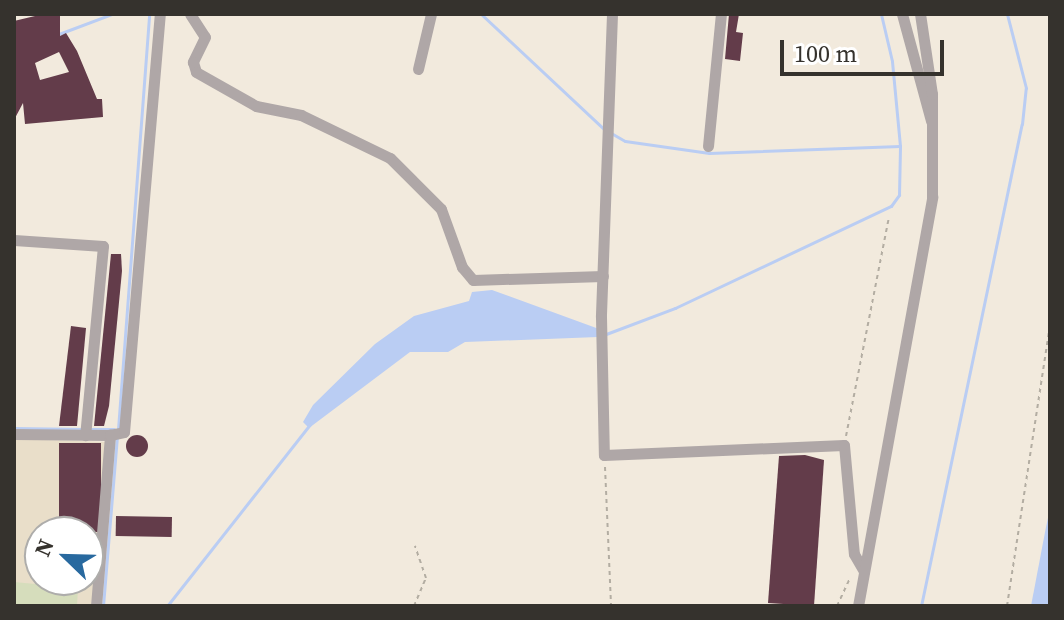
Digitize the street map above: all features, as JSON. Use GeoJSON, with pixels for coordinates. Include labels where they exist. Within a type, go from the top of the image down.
{"type":"FeatureCollection","features":[{"type":"Feature","properties":{"kind":"street"},"geometry":{"type":"LineString","coordinates":[[96,606],[160,14]]}},
{"type":"Feature","properties":{"kind":"street"},"geometry":{"type":"LineString","coordinates":[[190,14],[205,37],[193,62],[196,72],[256,106],[301,115],[390,158],[441,209],[462,267],[473,280],[603,276]]}},
{"type":"Feature","properties":{"kind":"street"},"geometry":{"type":"LineString","coordinates":[[418,69],[431,14]]}},
{"type":"Feature","properties":{"kind":"street"},"geometry":{"type":"LineString","coordinates":[[612,14],[601,326],[604,455],[844,445],[862,570]]}},
{"type":"Feature","properties":{"kind":"street"},"geometry":{"type":"LineString","coordinates":[[708,146],[721,14]]}},
{"type":"Feature","properties":{"kind":"street"},"geometry":{"type":"LineString","coordinates":[[902,14],[933,123]]}},
{"type":"Feature","properties":{"kind":"street"},"geometry":{"type":"LineString","coordinates":[[858,606],[862,570],[927,238],[933,123],[920,14]]}},
{"type":"Feature","properties":{"kind":"street"},"geometry":{"type":"LineString","coordinates":[[14,240],[103,246],[85,431]]}},
{"type":"Feature","properties":{"kind":"street"},"geometry":{"type":"LineString","coordinates":[[14,434],[85,431],[114,435]]}},
{"type":"Feature","properties":{"kind":"path"},"geometry":{"type":"LineString","coordinates":[[844,445],[889,217]]}},
{"type":"Feature","properties":{"kind":"path"},"geometry":{"type":"LineString","coordinates":[[1007,606],[1050,325]]}},
{"type":"Feature","properties":{"kind":"path"},"geometry":{"type":"LineString","coordinates":[[604,455],[611,606]]}},
{"type":"Feature","properties":{"kind":"path"},"geometry":{"type":"LineString","coordinates":[[414,606],[426,578],[415,546]]}},
{"type":"Feature","properties":{"kind":"path"},"geometry":{"type":"LineString","coordinates":[[837,606],[862,570]]}},
{"type":"Feature","properties":{"kind":"shaded area"},"geometry":{"type":"Polygon","coordinates":[[[14,439],[107,442],[100,516],[24,516],[24,596],[93,596],[92,606],[14,606],[14,439]]]}},
{"type":"Feature","properties":{"kind":"green space"},"geometry":{"type":"Polygon","coordinates":[[[14,582],[24,583],[24,596],[78,596],[77,606],[14,606],[14,582]]]}},
{"type":"Feature","properties":{"kind":"water"},"geometry":{"type":"Polygon","coordinates":[[[492,290],[599,329],[598,337],[465,342],[448,352],[410,352],[309,428],[303,422],[313,405],[375,344],[414,316],[469,301],[472,292],[492,290]]]}},
{"type":"Feature","properties":{"kind":"water"},"geometry":{"type":"Polygon","coordinates":[[[1050,509],[1050,606],[1031,606],[1046,527],[1050,509]]]}},
{"type":"Feature","properties":{"kind":"building"},"geometry":{"type":"Polygon","coordinates":[[[729,14],[739,14],[736,32],[743,33],[740,61],[725,59],[729,14]]]}},
{"type":"Feature","properties":{"kind":"building"},"geometry":{"type":"Polygon","coordinates":[[[35,16],[60,16],[60,36],[66,33],[77,51],[97,99],[102,99],[103,117],[25,124],[23,103],[14,120],[14,21],[35,16]],[[59,52],[35,63],[40,80],[69,72],[59,52]]]}},
{"type":"Feature","properties":{"kind":"building"},"geometry":{"type":"Polygon","coordinates":[[[111,254],[121,254],[122,271],[109,406],[104,426],[94,426],[111,254]]]}},
{"type":"Feature","properties":{"kind":"building"},"geometry":{"type":"Polygon","coordinates":[[[71,326],[86,328],[77,426],[59,426],[71,326]]]}},
{"type":"Feature","properties":{"kind":"building"},"geometry":{"type":"Polygon","coordinates":[[[137,435],[145,438],[148,446],[145,454],[137,457],[129,454],[126,446],[129,438],[137,435]]]}},
{"type":"Feature","properties":{"kind":"building"},"geometry":{"type":"Polygon","coordinates":[[[59,443],[101,443],[101,516],[59,516],[59,443]]]}},
{"type":"Feature","properties":{"kind":"building"},"geometry":{"type":"Polygon","coordinates":[[[805,455],[824,460],[814,606],[768,603],[779,456],[805,455]]]}},
{"type":"Feature","properties":{"kind":"building"},"geometry":{"type":"Polygon","coordinates":[[[116,516],[172,517],[172,537],[116,536],[116,516]]]}},
{"type":"Feature","properties":{"kind":"waterway"},"geometry":{"type":"LineString","coordinates":[[56,35],[112,14]]}},
{"type":"Feature","properties":{"kind":"waterway"},"geometry":{"type":"LineString","coordinates":[[118,429],[149,14]]}},
{"type":"Feature","properties":{"kind":"waterway"},"geometry":{"type":"LineString","coordinates":[[481,14],[604,129]]}},
{"type":"Feature","properties":{"kind":"waterway"},"geometry":{"type":"LineString","coordinates":[[606,334],[675,308],[891,206],[899,195],[900,146],[892,61],[881,14]]}},
{"type":"Feature","properties":{"kind":"waterway"},"geometry":{"type":"LineString","coordinates":[[921,606],[1022,124],[1026,88],[1007,14]]}},
{"type":"Feature","properties":{"kind":"waterway"},"geometry":{"type":"LineString","coordinates":[[611,133],[625,141],[709,153],[900,146]]}},
{"type":"Feature","properties":{"kind":"waterway"},"geometry":{"type":"LineString","coordinates":[[167,606],[310,424]]}},
{"type":"Feature","properties":{"kind":"waterway"},"geometry":{"type":"LineString","coordinates":[[14,428],[82,429]]}},
{"type":"Feature","properties":{"kind":"waterway"},"geometry":{"type":"LineString","coordinates":[[90,429],[114,429]]}},
{"type":"Feature","properties":{"kind":"waterway"},"geometry":{"type":"LineString","coordinates":[[103,606],[117,437]]}}]}
